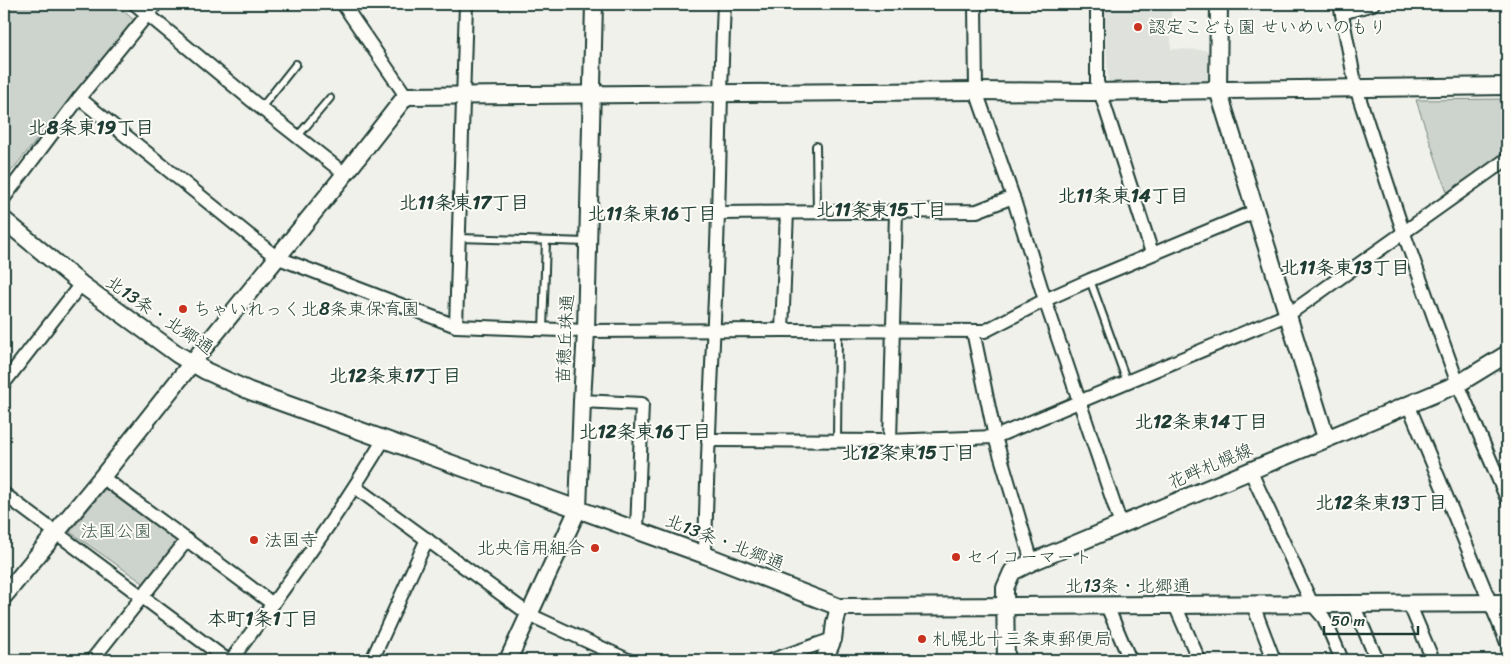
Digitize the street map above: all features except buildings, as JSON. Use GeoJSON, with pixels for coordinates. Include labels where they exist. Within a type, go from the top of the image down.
{"type":"FeatureCollection","features":[{"type":"Feature","properties":{"kind":"street"},"geometry":{"type":"LineString","coordinates":[[135,4],[152,9],[261,108],[345,174]]}},
{"type":"Feature","properties":{"kind":"street"},"geometry":{"type":"LineString","coordinates":[[343,4],[406,96]]}},
{"type":"Feature","properties":{"kind":"street"},"geometry":{"type":"LineString","coordinates":[[456,326],[466,4]]}},
{"type":"Feature","properties":{"kind":"street","name":"苗穂丘珠通"},"geometry":{"type":"LineString","coordinates":[[508,660],[578,509],[586,332],[594,4]]}},
{"type":"Feature","properties":{"kind":"street"},"geometry":{"type":"LineString","coordinates":[[705,555],[724,4]]}},
{"type":"Feature","properties":{"kind":"street"},"geometry":{"type":"LineString","coordinates":[[974,4],[976,91],[1013,197],[1045,300],[1121,525]]}},
{"type":"Feature","properties":{"kind":"street"},"geometry":{"type":"LineString","coordinates":[[1097,4],[1097,82],[1152,253]]}},
{"type":"Feature","properties":{"kind":"street"},"geometry":{"type":"LineString","coordinates":[[1219,4],[1218,90],[1326,438]]}},
{"type":"Feature","properties":{"kind":"street"},"geometry":{"type":"LineString","coordinates":[[1373,4],[1341,8],[1356,88],[1458,384],[1507,499]]}},
{"type":"Feature","properties":{"kind":"street"},"geometry":{"type":"LineString","coordinates":[[4,198],[80,98],[152,9]]}},
{"type":"Feature","properties":{"kind":"street"},"geometry":{"type":"LineString","coordinates":[[406,96],[720,92],[1100,92],[1507,86]]}},
{"type":"Feature","properties":{"kind":"street"},"geometry":{"type":"LineString","coordinates":[[4,596],[102,477],[406,96]]}},
{"type":"Feature","properties":{"kind":"street"},"geometry":{"type":"LineString","coordinates":[[80,98],[276,257],[456,326],[586,332],[713,330],[985,331],[1045,300],[1090,280],[1256,211]]}},
{"type":"Feature","properties":{"kind":"street"},"geometry":{"type":"LineString","coordinates":[[708,440],[890,441],[996,437],[1288,314],[1507,159]]}},
{"type":"Feature","properties":{"kind":"street"},"geometry":{"type":"LineString","coordinates":[[718,213],[978,211],[1013,197]]}},
{"type":"Feature","properties":{"kind":"street"},"geometry":{"type":"LineString","coordinates":[[782,330],[787,212]]}},
{"type":"Feature","properties":{"kind":"street"},"geometry":{"type":"LineString","coordinates":[[890,441],[896,212]]}},
{"type":"Feature","properties":{"kind":"street","name":"北13条・北郷通"},"geometry":{"type":"LineString","coordinates":[[4,220],[81,284],[192,364],[250,391],[705,555],[839,608],[1507,603]]}},
{"type":"Feature","properties":{"kind":"street"},"geometry":{"type":"LineString","coordinates":[[4,383],[8,367],[81,284]]}},
{"type":"Feature","properties":{"kind":"street"},"geometry":{"type":"LineString","coordinates":[[973,331],[996,437],[1032,562]]}},
{"type":"Feature","properties":{"kind":"street","name":"花畔札幌線"},"geometry":{"type":"LineString","coordinates":[[1006,660],[1005,588],[1012,572],[1250,470],[1458,384],[1507,354]]}},
{"type":"Feature","properties":{"kind":"street"},"geometry":{"type":"LineString","coordinates":[[582,401],[642,404],[637,530]]}},
{"type":"Feature","properties":{"kind":"street"},"geometry":{"type":"LineString","coordinates":[[1408,404],[1507,644]]}},
{"type":"Feature","properties":{"kind":"street"},"geometry":{"type":"LineString","coordinates":[[231,660],[273,604],[354,487],[384,439]]}},
{"type":"Feature","properties":{"kind":"street"},"geometry":{"type":"LineString","coordinates":[[1250,470],[1312,604],[1324,618],[1342,660]]}},
{"type":"Feature","properties":{"kind":"street"},"geometry":{"type":"LineString","coordinates":[[102,477],[273,604]]}},
{"type":"Feature","properties":{"kind":"street"},"geometry":{"type":"LineString","coordinates":[[354,487],[530,615],[628,660]]}},
{"type":"Feature","properties":{"kind":"street"},"geometry":{"type":"LineString","coordinates":[[4,494],[227,660]]}},
{"type":"Feature","properties":{"kind":"street"},"geometry":{"type":"LineString","coordinates":[[372,660],[427,539]]}},
{"type":"Feature","properties":{"kind":"street"},"geometry":{"type":"LineString","coordinates":[[92,660],[187,540]]}},
{"type":"Feature","properties":{"kind":"street"},"geometry":{"type":"LineString","coordinates":[[1409,603],[1433,660]]}},
{"type":"Feature","properties":{"kind":"street"},"geometry":{"type":"LineString","coordinates":[[1353,604],[1377,660]]}},
{"type":"Feature","properties":{"kind":"street"},"geometry":{"type":"LineString","coordinates":[[1175,605],[1199,660]]}},
{"type":"Feature","properties":{"kind":"street"},"geometry":{"type":"LineString","coordinates":[[1253,605],[1274,660]]}},
{"type":"Feature","properties":{"kind":"street"},"geometry":{"type":"LineString","coordinates":[[1106,606],[1130,660]]}},
{"type":"Feature","properties":{"kind":"street"},"geometry":{"type":"LineString","coordinates":[[824,660],[833,639],[839,608]]}},
{"type":"Feature","properties":{"kind":"street"},"geometry":{"type":"LineString","coordinates":[[772,660],[833,639]]}},
{"type":"Feature","properties":{"kind":"lane"},"geometry":{"type":"LineString","coordinates":[[261,108],[296,64]]}},
{"type":"Feature","properties":{"kind":"lane"},"geometry":{"type":"LineString","coordinates":[[297,137],[330,98]]}},
{"type":"Feature","properties":{"kind":"lane"},"geometry":{"type":"LineString","coordinates":[[816,146],[817,212]]}},
{"type":"Feature","properties":{"kind":"lane"},"geometry":{"type":"LineString","coordinates":[[459,238],[588,242]]}},
{"type":"Feature","properties":{"kind":"lane"},"geometry":{"type":"LineString","coordinates":[[543,330],[546,240]]}},
{"type":"Feature","properties":{"kind":"lane"},"geometry":{"type":"LineString","coordinates":[[1090,280],[1128,383]]}},
{"type":"Feature","properties":{"kind":"lane"},"geometry":{"type":"LineString","coordinates":[[836,440],[838,330]]}},
{"type":"Feature","properties":{"kind":"shaded area","name":"認定こども園 せいめいのもり"},"geometry":{"type":"Polygon","coordinates":[[[1104,4],[1171,4],[1171,49],[1208,50],[1209,82],[1205,84],[1112,85],[1108,83],[1104,4]]]}},
{"type":"Feature","properties":{"kind":"green space"},"geometry":{"type":"Polygon","coordinates":[[[4,4],[115,4],[134,20],[4,180],[4,4]]]}},
{"type":"Feature","properties":{"kind":"green space"},"geometry":{"type":"Polygon","coordinates":[[[1507,99],[1507,151],[1448,195],[1416,100],[1507,99]]]}},
{"type":"Feature","properties":{"kind":"green space","name":"法国公園"},"geometry":{"type":"Polygon","coordinates":[[[105,489],[177,542],[146,585],[70,532],[105,489]]]}},
{"type":"Feature","properties":{"kind":"place","name":"認定こども園 せいめいのもり"},"geometry":{"type":"Point","coordinates":[1138,27]}},
{"type":"Feature","properties":{"kind":"place","name":"ちゃいれっく北8条東保育園"},"geometry":{"type":"Point","coordinates":[183,309]}},
{"type":"Feature","properties":{"kind":"place","name":"法国寺"},"geometry":{"type":"Point","coordinates":[254,540]}},
{"type":"Feature","properties":{"kind":"place","name":"北央信用組合"},"geometry":{"type":"Point","coordinates":[595,548]}},
{"type":"Feature","properties":{"kind":"place","name":"セイコーマート"},"geometry":{"type":"Point","coordinates":[956,557]}},
{"type":"Feature","properties":{"kind":"place","name":"札幌北十三条東郵便局"},"geometry":{"type":"Point","coordinates":[922,639]}},
{"type":"Feature","properties":{"kind":"district","name":"北8条東19丁目"},"geometry":{"type":"Point","coordinates":[91,127]}},
{"type":"Feature","properties":{"kind":"district","name":"北11条東14丁目"},"geometry":{"type":"Point","coordinates":[1123,195]}},
{"type":"Feature","properties":{"kind":"district","name":"北11条東17丁目"},"geometry":{"type":"Point","coordinates":[464,202]}},
{"type":"Feature","properties":{"kind":"district","name":"北11条東15丁目"},"geometry":{"type":"Point","coordinates":[881,209]}},
{"type":"Feature","properties":{"kind":"district","name":"北11条東16丁目"},"geometry":{"type":"Point","coordinates":[652,213]}},
{"type":"Feature","properties":{"kind":"district","name":"北11条東13丁目"},"geometry":{"type":"Point","coordinates":[1345,267]}},
{"type":"Feature","properties":{"kind":"district","name":"北12条東17丁目"},"geometry":{"type":"Point","coordinates":[395,375]}},
{"type":"Feature","properties":{"kind":"district","name":"北12条東14丁目"},"geometry":{"type":"Point","coordinates":[1201,421]}},
{"type":"Feature","properties":{"kind":"district","name":"北12条東16丁目"},"geometry":{"type":"Point","coordinates":[645,431]}},
{"type":"Feature","properties":{"kind":"district","name":"北12条東15丁目"},"geometry":{"type":"Point","coordinates":[908,452]}},
{"type":"Feature","properties":{"kind":"district","name":"北12条東13丁目"},"geometry":{"type":"Point","coordinates":[1381,502]}},
{"type":"Feature","properties":{"kind":"district","name":"本町1条1丁目"},"geometry":{"type":"Point","coordinates":[263,618]}}]}
